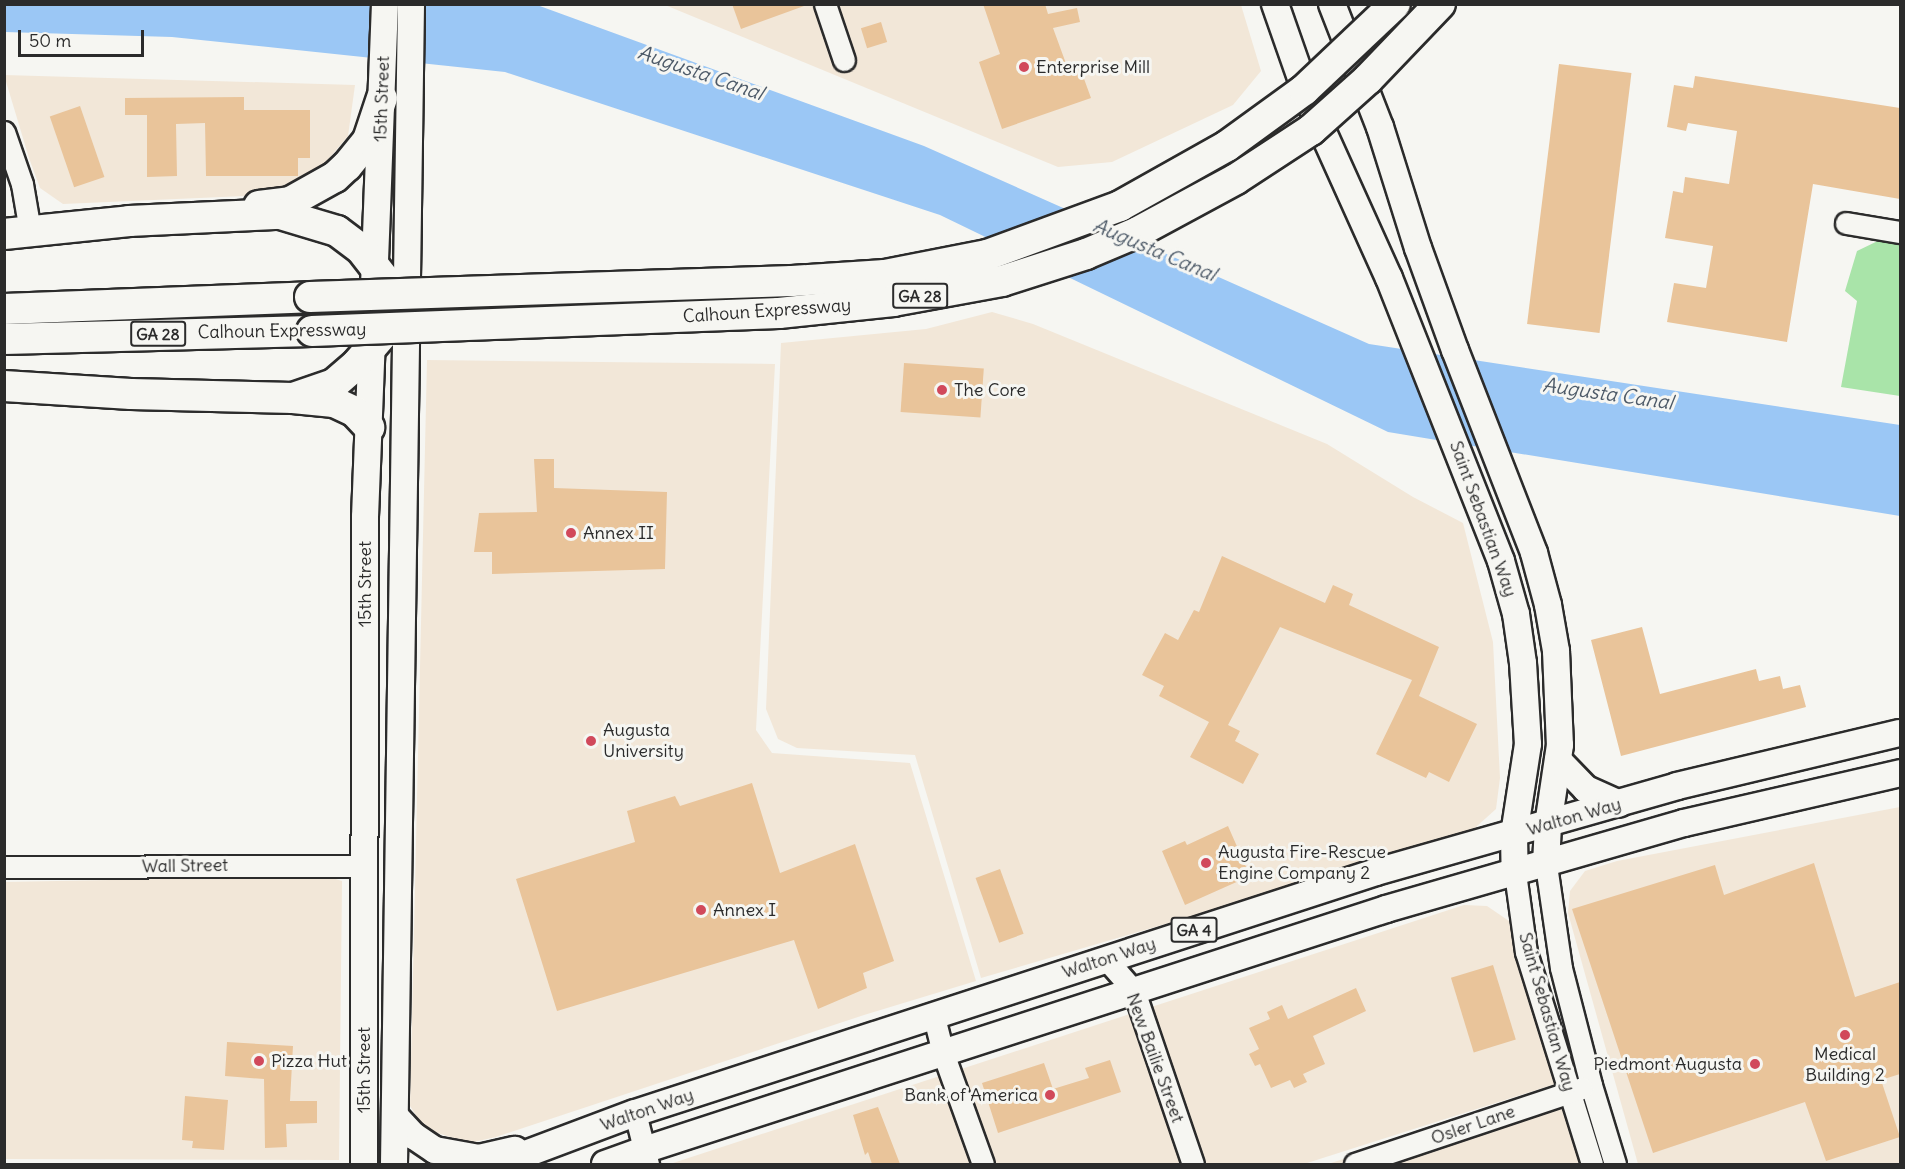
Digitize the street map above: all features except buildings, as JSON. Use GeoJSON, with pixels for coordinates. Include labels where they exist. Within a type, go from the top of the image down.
{"type":"FeatureCollection","features":[{"type":"Feature","properties":{"kind":"highway","name":"Calhoun Expressway"},"geometry":{"type":"LineString","coordinates":[[4,309],[792,281],[885,275],[987,255],[1120,206],[1227,146],[1304,90],[1395,4]]}},
{"type":"Feature","properties":{"kind":"highway","name":"Calhoun Expressway"},"geometry":{"type":"LineString","coordinates":[[4,339],[312,331],[779,313],[893,301],[1002,281],[1086,254],[1138,232],[1236,179],[1311,129],[1368,79],[1440,4]]}},
{"type":"Feature","properties":{"kind":"highway"},"geometry":{"type":"LineString","coordinates":[[228,215],[253,206],[290,202],[334,177],[352,162],[368,140],[382,98]]}},
{"type":"Feature","properties":{"kind":"highway"},"geometry":{"type":"LineString","coordinates":[[17,232],[129,221],[280,214],[337,231],[362,249],[406,307],[373,347],[334,384],[293,398]]}},
{"type":"Feature","properties":{"kind":"highway"},"geometry":{"type":"LineString","coordinates":[[4,386],[131,394],[293,398],[334,402],[355,412],[369,427]]}},
{"type":"Feature","properties":{"kind":"main road","name":"15th Street"},"geometry":{"type":"LineString","coordinates":[[386,4],[396,60],[406,307],[394,1164]]}},
{"type":"Feature","properties":{"kind":"main road","name":"15th Street"},"geometry":{"type":"LineString","coordinates":[[364,1164],[365,517],[382,98],[396,60],[411,4]]}},
{"type":"Feature","properties":{"kind":"main road","name":"Saint Sebastian Way"},"geometry":{"type":"LineString","coordinates":[[1275,4],[1310,101],[1389,278],[1502,561],[1516,614],[1523,663],[1528,744],[1514,834],[1515,873]]}},
{"type":"Feature","properties":{"kind":"main road","name":"Saint Sebastian Way"},"geometry":{"type":"LineString","coordinates":[[1332,4],[1380,127],[1418,248],[1444,319],[1534,553],[1556,651],[1559,752],[1548,825],[1546,865]]}},
{"type":"Feature","properties":{"kind":"main road","name":"Walton Way"},"geometry":{"type":"LineString","coordinates":[[499,1164],[635,1113],[1376,872],[1548,825],[1677,786],[1900,733]]}},
{"type":"Feature","properties":{"kind":"main road"},"geometry":{"type":"LineString","coordinates":[[1559,752],[1586,789],[1619,804]]}},
{"type":"Feature","properties":{"kind":"main road","name":"Walton Way"},"geometry":{"type":"LineString","coordinates":[[605,1164],[647,1157],[943,1053],[1386,909],[1546,865],[1684,823],[1900,773]]}},
{"type":"Feature","properties":{"kind":"main road"},"geometry":{"type":"LineString","coordinates":[[1224,921],[1235,957]]}},
{"type":"Feature","properties":{"kind":"main road"},"geometry":{"type":"LineString","coordinates":[[396,1117],[414,1136],[435,1150],[479,1158],[562,1140]]}},
{"type":"Feature","properties":{"kind":"street"},"geometry":{"type":"LineString","coordinates":[[825,4],[844,60]]}},
{"type":"Feature","properties":{"kind":"street"},"geometry":{"type":"LineString","coordinates":[[4,132],[22,184],[17,232]]}},
{"type":"Feature","properties":{"kind":"street"},"geometry":{"type":"LineString","coordinates":[[1846,223],[1900,231]]}},
{"type":"Feature","properties":{"kind":"street","name":"Saint Sebastian Way"},"geometry":{"type":"LineString","coordinates":[[1546,865],[1561,968],[1591,1085],[1615,1164]]}},
{"type":"Feature","properties":{"kind":"street","name":"Wall Street"},"geometry":{"type":"LineString","coordinates":[[4,867],[365,866]]}},
{"type":"Feature","properties":{"kind":"street","name":"Saint Sebastian Way"},"geometry":{"type":"LineString","coordinates":[[1515,873],[1526,952],[1592,1164]]}},
{"type":"Feature","properties":{"kind":"street","name":"New Bailie Street"},"geometry":{"type":"LineString","coordinates":[[1106,959],[1134,991],[1193,1164]]}},
{"type":"Feature","properties":{"kind":"street"},"geometry":{"type":"LineString","coordinates":[[934,1017],[943,1053],[983,1164]]}},
{"type":"Feature","properties":{"kind":"street","name":"Osler Lane"},"geometry":{"type":"LineString","coordinates":[[1355,1164],[1591,1085]]}},
{"type":"Feature","properties":{"kind":"street"},"geometry":{"type":"LineString","coordinates":[[635,1113],[647,1157]]}},
{"type":"Feature","properties":{"kind":"shaded area"},"geometry":{"type":"Polygon","coordinates":[[[665,5],[1241,5],[1261,71],[1233,105],[1112,162],[1058,167],[665,5]]]}},
{"type":"Feature","properties":{"kind":"shaded area"},"geometry":{"type":"Polygon","coordinates":[[[4,75],[355,85],[348,136],[326,162],[303,182],[267,195],[63,204],[40,188],[4,75]]]}},
{"type":"Feature","properties":{"kind":"shaded area"},"geometry":{"type":"Polygon","coordinates":[[[992,312],[1033,324],[1327,444],[1413,497],[1463,523],[1493,642],[1500,778],[1496,809],[1466,836],[981,978],[915,755],[797,748],[778,739],[766,709],[781,343],[926,329],[992,312]]]}},
{"type":"Feature","properties":{"kind":"shaded area","name":"Augusta University"},"geometry":{"type":"Polygon","coordinates":[[[427,360],[775,364],[756,730],[772,753],[910,763],[976,981],[864,1015],[496,1137],[469,1143],[425,1129],[410,1106],[427,360]]]}},
{"type":"Feature","properties":{"kind":"shaded area","name":"Piedmont Augusta"},"geometry":{"type":"Polygon","coordinates":[[[1900,807],[1900,1164],[1638,1164],[1568,913],[1570,891],[1585,871],[1617,861],[1900,807]]]}},
{"type":"Feature","properties":{"kind":"shaded area"},"geometry":{"type":"Polygon","coordinates":[[[326,876],[342,881],[339,1160],[5,1159],[4,882],[326,876]]]}},
{"type":"Feature","properties":{"kind":"shaded area"},"geometry":{"type":"Polygon","coordinates":[[[1464,905],[1487,906],[1509,921],[1555,1084],[1304,1164],[670,1164],[1464,905]]]}},
{"type":"Feature","properties":{"kind":"shaded area"},"geometry":{"type":"Polygon","coordinates":[[[1559,1089],[1564,1116],[1582,1164],[1328,1164],[1559,1089]]]}},
{"type":"Feature","properties":{"kind":"green space"},"geometry":{"type":"Polygon","coordinates":[[[1884,238],[1900,241],[1900,396],[1841,387],[1857,301],[1845,291],[1857,251],[1884,238]]]}},
{"type":"Feature","properties":{"kind":"water","name":"Augusta Canal"},"geometry":{"type":"Polygon","coordinates":[[[5,5],[537,5],[924,146],[1369,344],[1900,425],[1900,516],[1388,432],[940,215],[505,72],[172,37],[5,32],[5,5]]]}},
{"type":"Feature","properties":{"kind":"place","name":"Enterprise Mill"},"geometry":{"type":"Point","coordinates":[1024,67]}},
{"type":"Feature","properties":{"kind":"place","name":"The Core"},"geometry":{"type":"Point","coordinates":[942,390]}},
{"type":"Feature","properties":{"kind":"place","name":"Annex II"},"geometry":{"type":"Point","coordinates":[571,533]}},
{"type":"Feature","properties":{"kind":"place","name":"Augusta University"},"geometry":{"type":"Point","coordinates":[591,741]}},
{"type":"Feature","properties":{"kind":"place","name":"Augusta Fire-Rescue Engine Company 2"},"geometry":{"type":"Point","coordinates":[1206,863]}},
{"type":"Feature","properties":{"kind":"place","name":"Annex I"},"geometry":{"type":"Point","coordinates":[701,910]}},
{"type":"Feature","properties":{"kind":"place","name":"Medical Building 2"},"geometry":{"type":"Point","coordinates":[1845,1035]}},
{"type":"Feature","properties":{"kind":"place","name":"Pizza Hut"},"geometry":{"type":"Point","coordinates":[259,1061]}},
{"type":"Feature","properties":{"kind":"place","name":"Piedmont Augusta"},"geometry":{"type":"Point","coordinates":[1755,1064]}},
{"type":"Feature","properties":{"kind":"place","name":"Bank of America"},"geometry":{"type":"Point","coordinates":[1050,1095]}}]}
